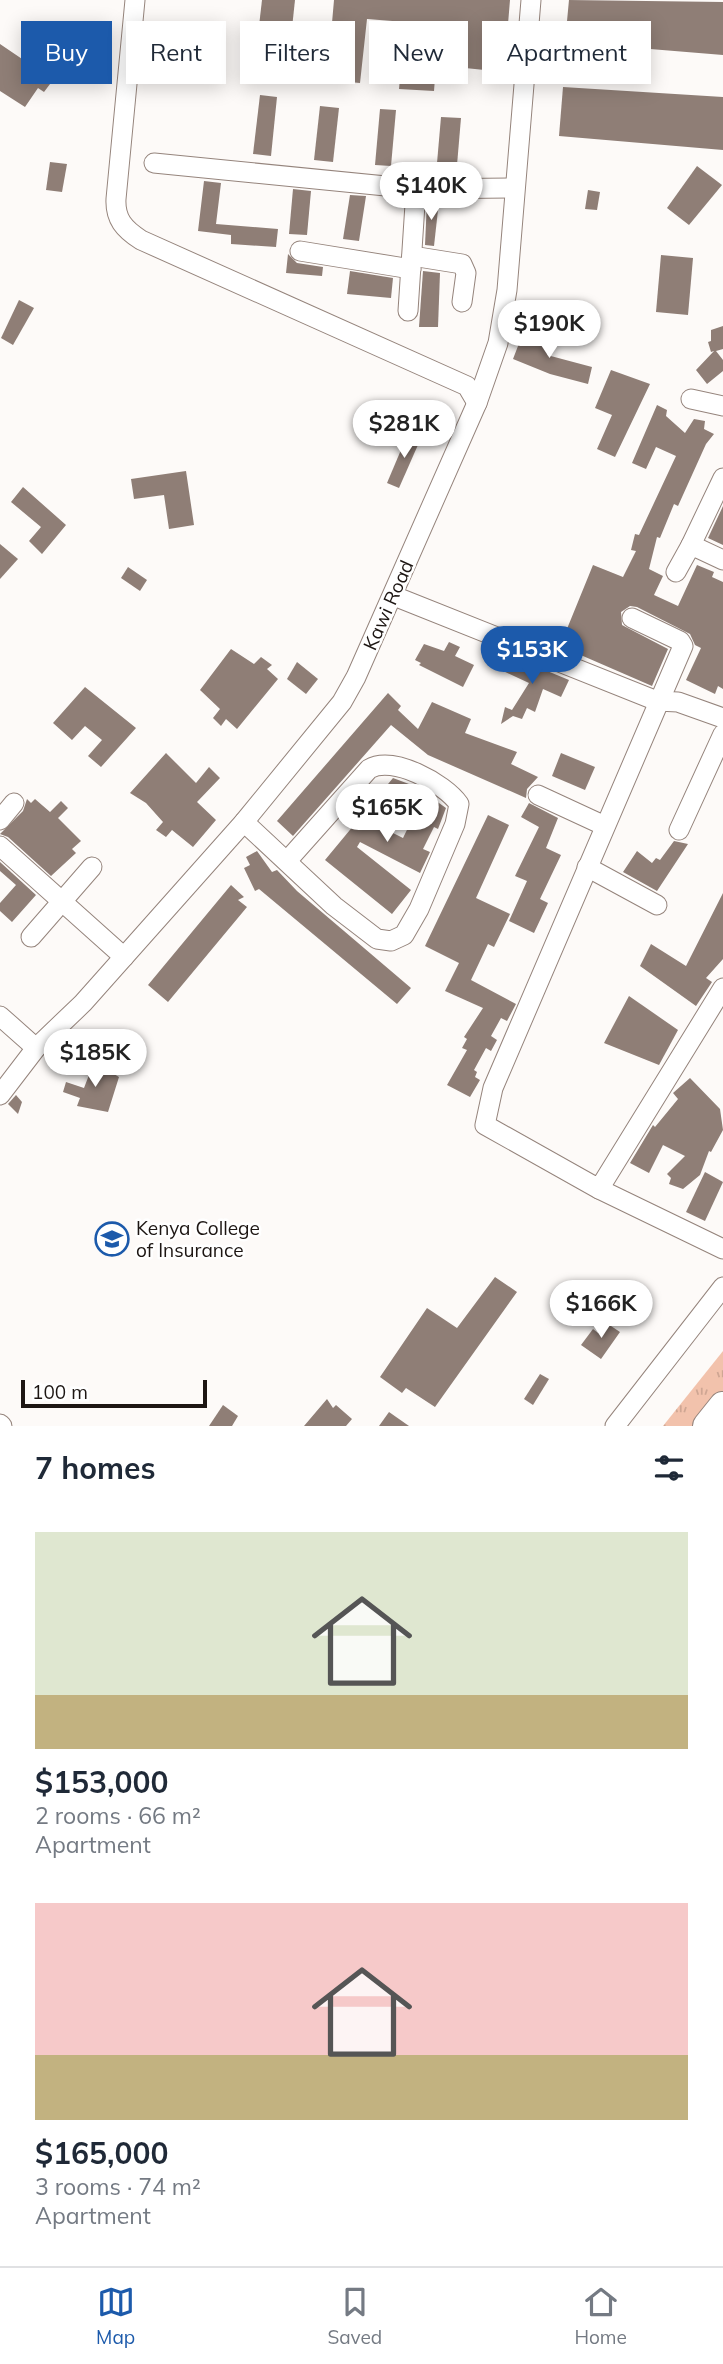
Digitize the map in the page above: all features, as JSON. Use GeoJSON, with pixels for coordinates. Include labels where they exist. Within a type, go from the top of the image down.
{"type":"FeatureCollection","features":[{"type":"Feature","properties":{"kind":"highway"},"geometry":{"type":"LineString","coordinates":[[707,1426],[723,1406]]}},
{"type":"Feature","properties":{"kind":"street"},"geometry":{"type":"LineString","coordinates":[[135,0],[116,199],[116,211],[124,228],[141,240],[467,386],[477,402]]}},
{"type":"Feature","properties":{"kind":"street","name":"Kawi Road"},"geometry":{"type":"LineString","coordinates":[[0,1095],[36,1048],[83,1003],[244,822],[342,702],[394,596],[477,402],[498,343],[506,290],[531,0]]}},
{"type":"Feature","properties":{"kind":"street"},"geometry":{"type":"LineString","coordinates":[[154,163],[416,189],[514,188]]}},
{"type":"Feature","properties":{"kind":"street"},"geometry":{"type":"LineString","coordinates":[[408,311],[416,189]]}},
{"type":"Feature","properties":{"kind":"street"},"geometry":{"type":"LineString","coordinates":[[299,251],[411,263],[462,264],[466,273],[462,302]]}},
{"type":"Feature","properties":{"kind":"street"},"geometry":{"type":"LineString","coordinates":[[691,399],[723,406]]}},
{"type":"Feature","properties":{"kind":"street"},"geometry":{"type":"LineString","coordinates":[[676,572],[723,478]]}},
{"type":"Feature","properties":{"kind":"street"},"geometry":{"type":"LineString","coordinates":[[691,545],[723,561]]}},
{"type":"Feature","properties":{"kind":"street"},"geometry":{"type":"LineString","coordinates":[[394,596],[657,701],[678,702],[723,719]]}},
{"type":"Feature","properties":{"kind":"street"},"geometry":{"type":"LineString","coordinates":[[632,618],[680,640],[683,646],[657,701],[493,1088],[485,1125],[599,1189],[723,1249]]}},
{"type":"Feature","properties":{"kind":"street"},"geometry":{"type":"LineString","coordinates":[[679,830],[723,734]]}},
{"type":"Feature","properties":{"kind":"street"},"geometry":{"type":"LineString","coordinates":[[244,822],[368,933],[385,941],[397,940],[409,928],[419,909],[455,824],[459,804],[445,788],[393,764],[377,765],[369,769],[288,861]]}},
{"type":"Feature","properties":{"kind":"street"},"geometry":{"type":"LineString","coordinates":[[538,795],[605,826]]}},
{"type":"Feature","properties":{"kind":"street"},"geometry":{"type":"LineString","coordinates":[[0,820],[14,803]]}},
{"type":"Feature","properties":{"kind":"street"},"geometry":{"type":"LineString","coordinates":[[0,846],[124,957]]}},
{"type":"Feature","properties":{"kind":"street"},"geometry":{"type":"LineString","coordinates":[[32,937],[92,867]]}},
{"type":"Feature","properties":{"kind":"street"},"geometry":{"type":"LineString","coordinates":[[587,867],[657,905]]}},
{"type":"Feature","properties":{"kind":"street"},"geometry":{"type":"LineString","coordinates":[[599,1189],[723,988]]}},
{"type":"Feature","properties":{"kind":"street"},"geometry":{"type":"LineString","coordinates":[[0,1016],[36,1048]]}},
{"type":"Feature","properties":{"kind":"street"},"geometry":{"type":"LineString","coordinates":[[615,1426],[723,1287]]}},
{"type":"Feature","properties":{"kind":"green space"},"geometry":{"type":"Polygon","coordinates":[[[723,1351],[723,1426],[663,1426],[723,1351]]]}},
{"type":"Feature","properties":{"kind":"building"},"geometry":{"type":"Polygon","coordinates":[[[262,0],[295,0],[293,21],[260,21],[262,0]]]}},
{"type":"Feature","properties":{"kind":"building"},"geometry":{"type":"Polygon","coordinates":[[[334,0],[510,0],[508,21],[482,21],[482,70],[468,68],[468,21],[367,19],[360,83],[355,83],[355,21],[332,21],[334,0]]]}},
{"type":"Feature","properties":{"kind":"building"},"geometry":{"type":"Polygon","coordinates":[[[569,0],[723,2],[723,55],[651,49],[651,21],[567,21],[569,0]]]}},
{"type":"Feature","properties":{"kind":"building"},"geometry":{"type":"Polygon","coordinates":[[[0,44],[21,58],[21,84],[50,84],[44,92],[38,88],[25,107],[0,91],[0,44]]]}},
{"type":"Feature","properties":{"kind":"building"},"geometry":{"type":"Polygon","coordinates":[[[399,84],[435,84],[434,91],[399,89],[399,84]]]}},
{"type":"Feature","properties":{"kind":"building"},"geometry":{"type":"Polygon","coordinates":[[[563,87],[723,97],[723,150],[559,136],[563,87]]]}},
{"type":"Feature","properties":{"kind":"building"},"geometry":{"type":"Polygon","coordinates":[[[260,95],[277,97],[271,156],[253,154],[260,95]]]}},
{"type":"Feature","properties":{"kind":"building"},"geometry":{"type":"Polygon","coordinates":[[[320,106],[339,108],[333,162],[314,160],[320,106]]]}},
{"type":"Feature","properties":{"kind":"building"},"geometry":{"type":"Polygon","coordinates":[[[380,109],[396,110],[391,166],[375,165],[380,109]]]}},
{"type":"Feature","properties":{"kind":"building"},"geometry":{"type":"Polygon","coordinates":[[[441,117],[461,118],[457,165],[437,163],[441,117]]]}},
{"type":"Feature","properties":{"kind":"building"},"geometry":{"type":"Polygon","coordinates":[[[50,162],[67,164],[62,192],[46,190],[50,162]]]}},
{"type":"Feature","properties":{"kind":"building"},"geometry":{"type":"Polygon","coordinates":[[[697,166],[722,185],[689,225],[667,208],[697,166]]]}},
{"type":"Feature","properties":{"kind":"building"},"geometry":{"type":"Polygon","coordinates":[[[204,181],[221,183],[216,224],[278,229],[276,247],[231,244],[231,235],[198,231],[204,181]]]}},
{"type":"Feature","properties":{"kind":"building"},"geometry":{"type":"Polygon","coordinates":[[[293,189],[311,191],[307,235],[289,234],[293,189]]]}},
{"type":"Feature","properties":{"kind":"building"},"geometry":{"type":"Polygon","coordinates":[[[588,190],[600,192],[597,210],[585,209],[588,190]]]}},
{"type":"Feature","properties":{"kind":"building"},"geometry":{"type":"Polygon","coordinates":[[[350,195],[366,196],[359,241],[343,239],[350,195]]]}},
{"type":"Feature","properties":{"kind":"building"},"geometry":{"type":"Polygon","coordinates":[[[427,201],[439,201],[434,246],[425,245],[427,201]]]}},
{"type":"Feature","properties":{"kind":"building"},"geometry":{"type":"Polygon","coordinates":[[[288,254],[297,263],[323,267],[322,276],[286,273],[288,254]]]}},
{"type":"Feature","properties":{"kind":"building"},"geometry":{"type":"Polygon","coordinates":[[[661,255],[693,258],[688,315],[656,312],[661,255]]]}},
{"type":"Feature","properties":{"kind":"building"},"geometry":{"type":"Polygon","coordinates":[[[350,271],[393,278],[391,298],[347,294],[350,271]]]}},
{"type":"Feature","properties":{"kind":"building"},"geometry":{"type":"Polygon","coordinates":[[[423,271],[440,273],[438,327],[419,327],[423,271]]]}},
{"type":"Feature","properties":{"kind":"building"},"geometry":{"type":"Polygon","coordinates":[[[19,300],[34,308],[13,345],[1,338],[19,300]]]}},
{"type":"Feature","properties":{"kind":"building"},"geometry":{"type":"Polygon","coordinates":[[[723,326],[723,349],[716,351],[723,360],[723,371],[707,384],[696,370],[714,351],[711,352],[708,342],[711,341],[711,330],[723,326]]]}},
{"type":"Feature","properties":{"kind":"building"},"geometry":{"type":"Polygon","coordinates":[[[523,333],[551,344],[547,355],[592,367],[588,384],[550,374],[513,359],[523,333]]]}},
{"type":"Feature","properties":{"kind":"building"},"geometry":{"type":"Polygon","coordinates":[[[611,370],[650,384],[615,457],[597,449],[612,415],[595,408],[611,370]]]}},
{"type":"Feature","properties":{"kind":"building"},"geometry":{"type":"Polygon","coordinates":[[[657,405],[667,410],[666,416],[685,433],[694,419],[705,421],[704,429],[714,434],[706,444],[678,506],[674,504],[660,538],[657,537],[649,569],[663,576],[654,595],[678,606],[697,565],[714,572],[712,577],[723,582],[723,689],[718,686],[715,694],[686,680],[701,648],[695,645],[690,634],[637,607],[630,606],[621,612],[622,625],[668,649],[652,686],[560,646],[593,565],[623,577],[636,551],[631,550],[635,534],[639,535],[676,456],[656,447],[646,469],[632,463],[657,405]]]}},
{"type":"Feature","properties":{"kind":"building"},"geometry":{"type":"Polygon","coordinates":[[[409,431],[421,438],[399,488],[387,483],[409,431]]]}},
{"type":"Feature","properties":{"kind":"building"},"geometry":{"type":"Polygon","coordinates":[[[186,471],[194,525],[169,529],[164,495],[134,499],[131,479],[186,471]]]}},
{"type":"Feature","properties":{"kind":"building"},"geometry":{"type":"Polygon","coordinates":[[[23,487],[66,525],[42,554],[29,541],[41,527],[11,502],[23,487]]]}},
{"type":"Feature","properties":{"kind":"building"},"geometry":{"type":"Polygon","coordinates":[[[723,506],[723,545],[708,538],[723,506]]]}},
{"type":"Feature","properties":{"kind":"building"},"geometry":{"type":"Polygon","coordinates":[[[0,544],[18,559],[0,579],[0,544]]]}},
{"type":"Feature","properties":{"kind":"building"},"geometry":{"type":"Polygon","coordinates":[[[128,567],[147,580],[140,591],[121,578],[128,567]]]}},
{"type":"Feature","properties":{"kind":"building"},"geometry":{"type":"Polygon","coordinates":[[[449,642],[460,647],[455,656],[474,665],[463,687],[419,665],[421,663],[415,660],[424,644],[444,651],[449,642]]]}},
{"type":"Feature","properties":{"kind":"building"},"geometry":{"type":"Polygon","coordinates":[[[231,649],[254,664],[261,657],[272,665],[267,669],[278,679],[237,729],[226,719],[221,726],[213,718],[220,709],[200,690],[231,649]]]}},
{"type":"Feature","properties":{"kind":"building"},"geometry":{"type":"Polygon","coordinates":[[[511,656],[569,680],[561,697],[543,689],[535,712],[527,708],[522,719],[513,716],[501,724],[505,707],[512,710],[529,683],[503,671],[511,656]]]}},
{"type":"Feature","properties":{"kind":"building"},"geometry":{"type":"Polygon","coordinates":[[[297,662],[318,679],[306,694],[287,679],[297,662]]]}},
{"type":"Feature","properties":{"kind":"building"},"geometry":{"type":"Polygon","coordinates":[[[85,687],[136,728],[101,767],[88,756],[102,740],[85,726],[72,740],[53,723],[85,687]]]}},
{"type":"Feature","properties":{"kind":"building"},"geometry":{"type":"Polygon","coordinates":[[[388,693],[401,706],[398,710],[418,729],[432,702],[471,719],[465,733],[517,752],[511,764],[538,777],[527,789],[526,798],[428,755],[391,725],[293,836],[277,821],[388,693]]]}},
{"type":"Feature","properties":{"kind":"building"},"geometry":{"type":"Polygon","coordinates":[[[166,753],[196,783],[209,767],[220,778],[197,802],[216,820],[193,847],[172,830],[166,837],[156,830],[163,822],[146,803],[130,793],[166,753]]]}},
{"type":"Feature","properties":{"kind":"building"},"geometry":{"type":"Polygon","coordinates":[[[561,753],[595,767],[585,790],[552,776],[561,753]]]}},
{"type":"Feature","properties":{"kind":"building"},"geometry":{"type":"Polygon","coordinates":[[[393,778],[417,787],[383,828],[403,838],[425,793],[446,808],[438,829],[434,827],[423,849],[430,852],[420,873],[360,842],[357,847],[411,890],[392,914],[325,860],[393,778]]]}},
{"type":"Feature","properties":{"kind":"building"},"geometry":{"type":"Polygon","coordinates":[[[27,799],[31,803],[35,799],[50,812],[61,801],[68,808],[58,818],[81,841],[72,849],[76,853],[51,876],[8,837],[0,834],[23,811],[27,799]]]}},
{"type":"Feature","properties":{"kind":"building"},"geometry":{"type":"Polygon","coordinates":[[[529,803],[558,818],[546,848],[561,855],[540,899],[548,903],[534,933],[509,921],[527,881],[515,876],[539,827],[521,817],[529,803]]]}},
{"type":"Feature","properties":{"kind":"building"},"geometry":{"type":"Polygon","coordinates":[[[488,815],[509,825],[476,898],[510,914],[494,947],[488,944],[471,980],[516,1004],[507,1021],[501,1018],[491,1036],[497,1040],[491,1051],[486,1048],[474,1070],[477,1072],[475,1077],[480,1080],[470,1097],[447,1085],[467,1050],[462,1048],[467,1039],[464,1037],[483,1008],[445,991],[459,963],[425,946],[488,815]]]}},
{"type":"Feature","properties":{"kind":"building"},"geometry":{"type":"Polygon","coordinates":[[[674,841],[688,844],[657,891],[623,872],[637,851],[652,863],[656,858],[660,860],[674,841]]]}},
{"type":"Feature","properties":{"kind":"building"},"geometry":{"type":"Polygon","coordinates":[[[257,851],[272,872],[277,870],[297,891],[411,988],[397,1004],[259,889],[255,891],[244,868],[250,865],[246,857],[257,851]]]}},
{"type":"Feature","properties":{"kind":"building"},"geometry":{"type":"Polygon","coordinates":[[[0,862],[36,895],[12,922],[0,911],[0,903],[16,885],[0,871],[0,862]]]}},
{"type":"Feature","properties":{"kind":"building"},"geometry":{"type":"Polygon","coordinates":[[[231,885],[244,897],[238,900],[247,907],[168,1002],[148,985],[231,885]]]}},
{"type":"Feature","properties":{"kind":"building"},"geometry":{"type":"Polygon","coordinates":[[[723,893],[723,959],[706,978],[712,982],[696,1006],[640,966],[651,944],[686,966],[723,893]]]}},
{"type":"Feature","properties":{"kind":"building"},"geometry":{"type":"Polygon","coordinates":[[[629,996],[678,1030],[659,1065],[604,1043],[629,996]]]}},
{"type":"Feature","properties":{"kind":"building"},"geometry":{"type":"Polygon","coordinates":[[[94,1062],[119,1077],[108,1112],[77,1106],[80,1098],[63,1092],[66,1082],[84,1088],[94,1062]]]}},
{"type":"Feature","properties":{"kind":"building"},"geometry":{"type":"Polygon","coordinates":[[[690,1078],[720,1109],[723,1130],[711,1152],[709,1151],[700,1175],[683,1189],[669,1184],[671,1178],[667,1174],[685,1156],[663,1145],[649,1173],[630,1163],[653,1125],[655,1127],[678,1099],[673,1093],[690,1078]]]}},
{"type":"Feature","properties":{"kind":"building"},"geometry":{"type":"Polygon","coordinates":[[[16,1095],[22,1102],[18,1114],[8,1104],[16,1095]]]}},
{"type":"Feature","properties":{"kind":"building"},"geometry":{"type":"Polygon","coordinates":[[[705,1172],[723,1182],[705,1221],[686,1212],[705,1172]]]}},
{"type":"Feature","properties":{"kind":"building"},"geometry":{"type":"Polygon","coordinates":[[[495,1277],[517,1292],[435,1407],[406,1388],[402,1393],[380,1377],[427,1308],[457,1328],[495,1277]]]}},
{"type":"Feature","properties":{"kind":"building"},"geometry":{"type":"Polygon","coordinates":[[[605,1322],[620,1332],[601,1359],[581,1345],[593,1329],[598,1333],[605,1322]]]}},
{"type":"Feature","properties":{"kind":"building"},"geometry":{"type":"Polygon","coordinates":[[[540,1374],[549,1379],[533,1405],[524,1399],[540,1374]]]}},
{"type":"Feature","properties":{"kind":"building"},"geometry":{"type":"Polygon","coordinates":[[[327,1399],[333,1408],[336,1405],[352,1419],[346,1426],[304,1426],[327,1399]]]}},
{"type":"Feature","properties":{"kind":"building"},"geometry":{"type":"Polygon","coordinates":[[[223,1405],[238,1416],[232,1426],[209,1426],[223,1405]]]}},
{"type":"Feature","properties":{"kind":"building"},"geometry":{"type":"Polygon","coordinates":[[[389,1412],[409,1426],[379,1426],[389,1412]]]}},
{"type":"Feature","properties":{"kind":"place","name":"Kenya College of Insurance"},"geometry":{"type":"Point","coordinates":[112,1239]}}]}
